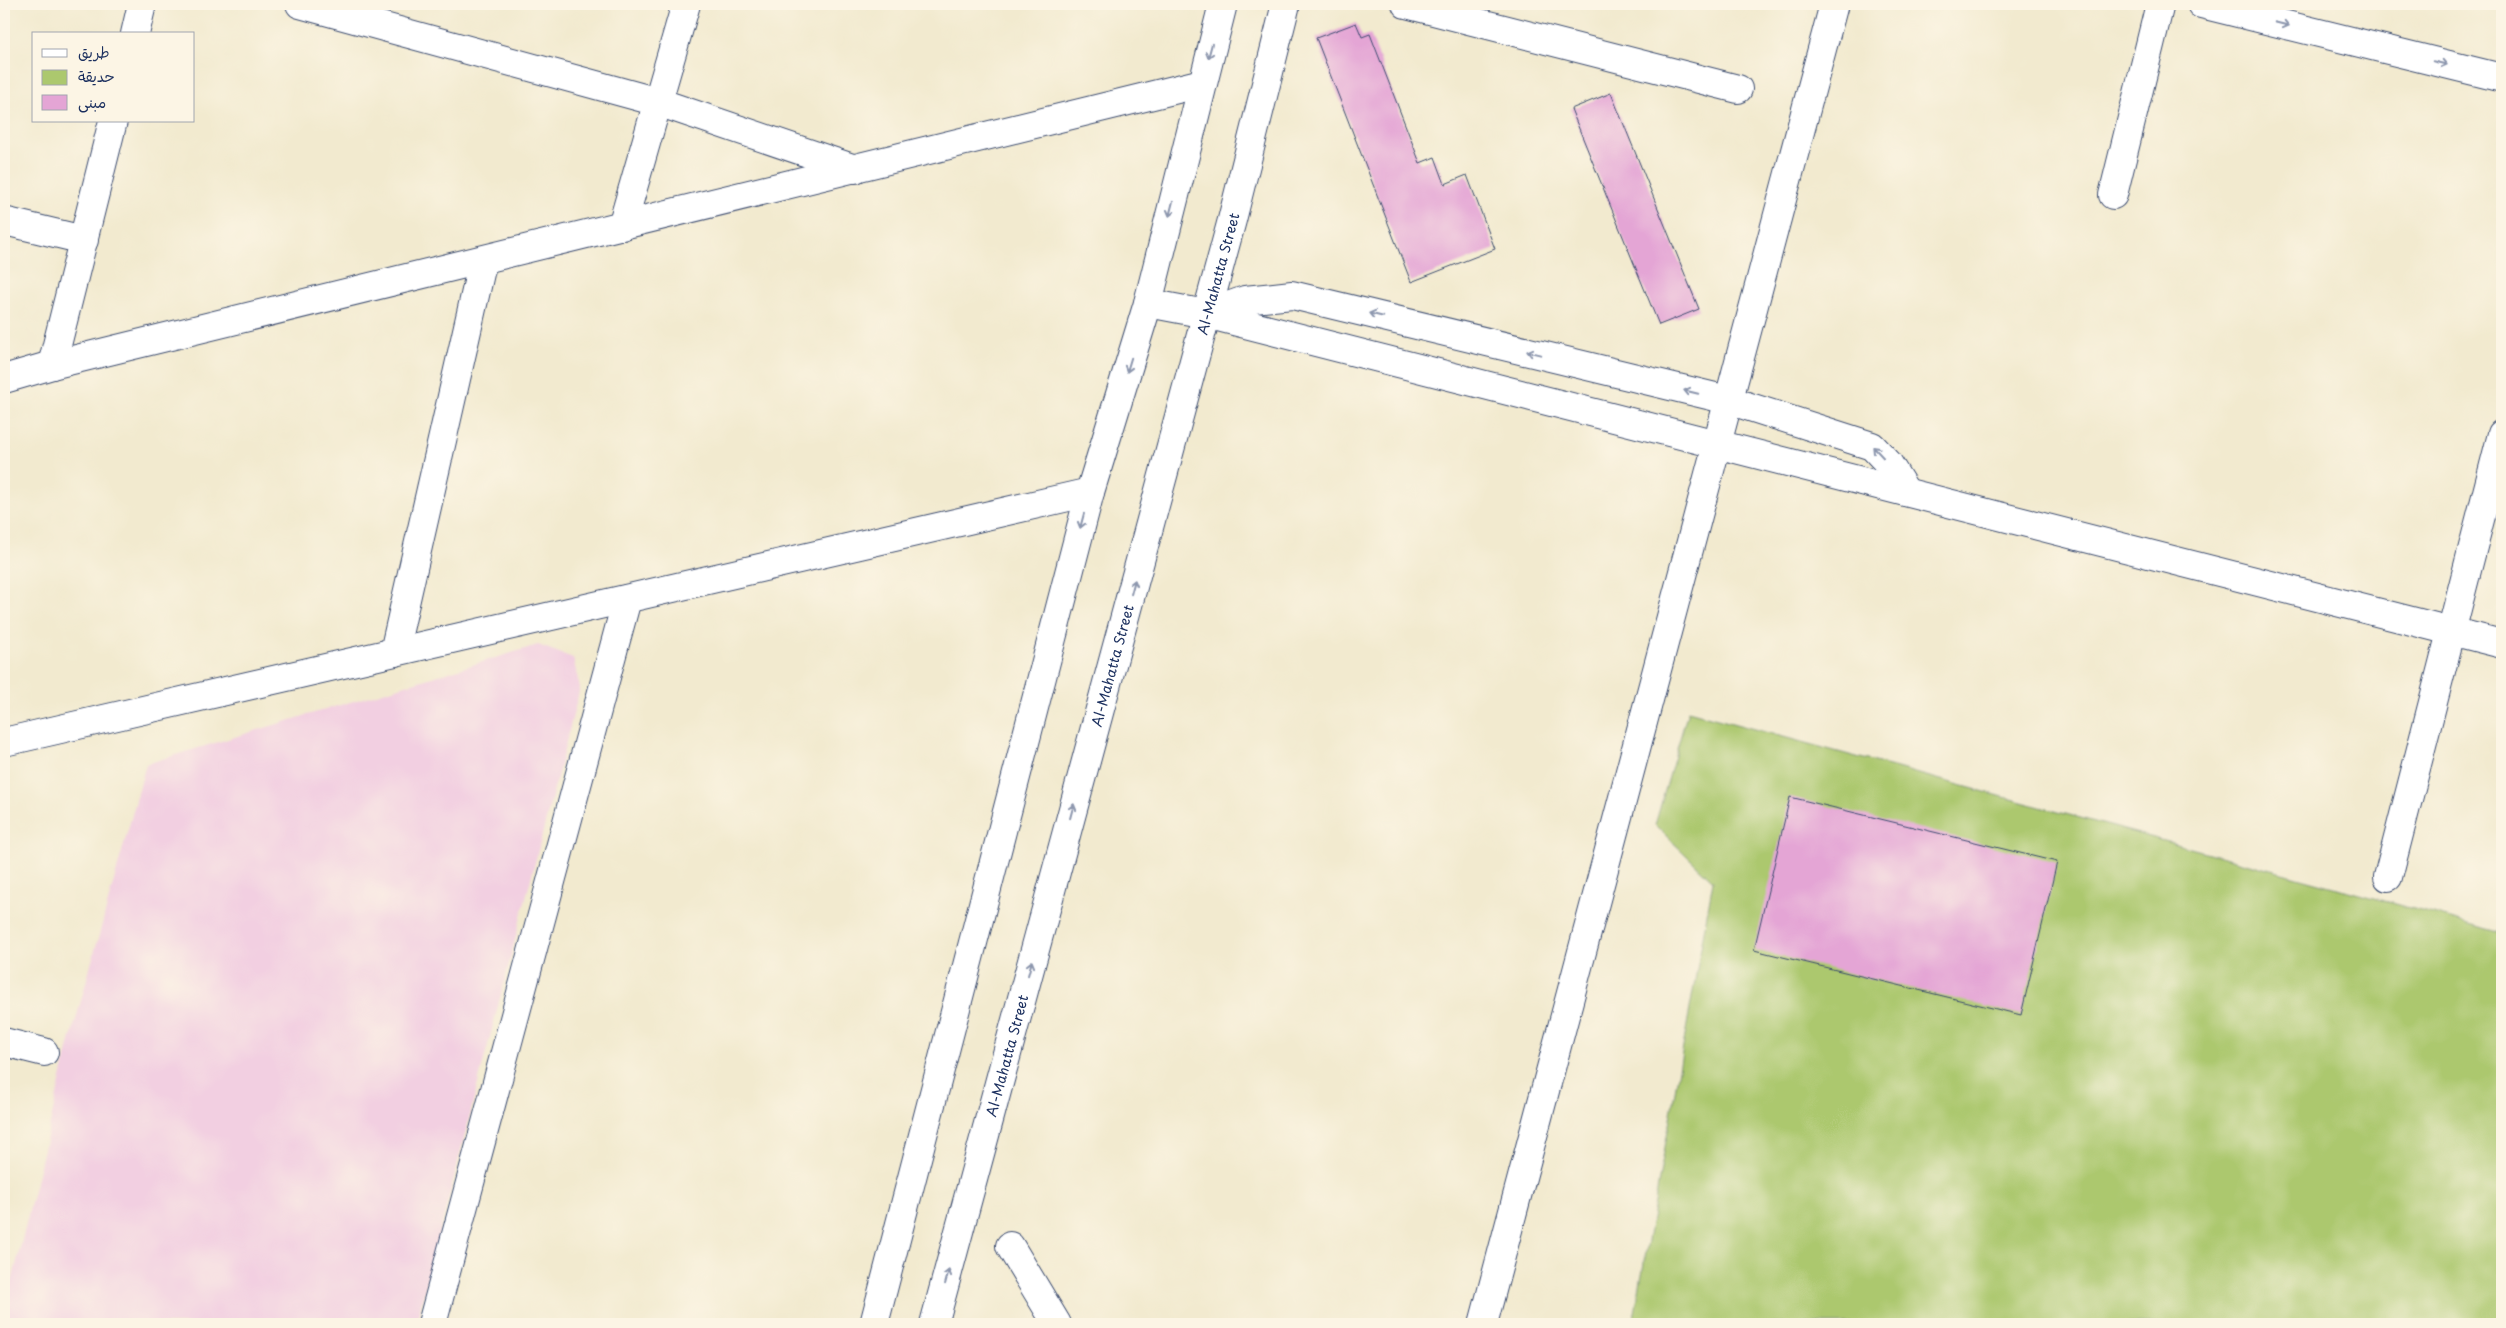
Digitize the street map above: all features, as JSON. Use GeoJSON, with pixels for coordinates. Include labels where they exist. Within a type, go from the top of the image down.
{"type":"FeatureCollection","features":[{"type":"Feature","properties":{"kind":"street"},"geometry":{"type":"LineString","coordinates":[[135,32],[142,4]]}},
{"type":"Feature","properties":{"kind":"street"},"geometry":{"type":"LineString","coordinates":[[300,4],[658,102],[855,169]]}},
{"type":"Feature","properties":{"kind":"street"},"geometry":{"type":"LineString","coordinates":[[622,226],[686,4]]}},
{"type":"Feature","properties":{"kind":"street"},"geometry":{"type":"LineString","coordinates":[[874,1324],[1090,492],[1148,303],[1222,4]]}},
{"type":"Feature","properties":{"kind":"street","name":"Al-Mahatta Street"},"geometry":{"type":"LineString","coordinates":[[934,1324],[1206,314],[1286,4]]}},
{"type":"Feature","properties":{"kind":"street"},"geometry":{"type":"LineString","coordinates":[[1406,4],[1738,89]]}},
{"type":"Feature","properties":{"kind":"street"},"geometry":{"type":"LineString","coordinates":[[1483,1324],[1834,4]]}},
{"type":"Feature","properties":{"kind":"street"},"geometry":{"type":"LineString","coordinates":[[2113,195],[2160,4]]}},
{"type":"Feature","properties":{"kind":"street"},"geometry":{"type":"LineString","coordinates":[[2200,4],[2502,78]]}},
{"type":"Feature","properties":{"kind":"street"},"geometry":{"type":"LineString","coordinates":[[4,379],[52,365],[1202,83]]}},
{"type":"Feature","properties":{"kind":"street"},"geometry":{"type":"LineString","coordinates":[[52,365],[113,122]]}},
{"type":"Feature","properties":{"kind":"street"},"geometry":{"type":"LineString","coordinates":[[4,221],[84,240]]}},
{"type":"Feature","properties":{"kind":"street"},"geometry":{"type":"LineString","coordinates":[[394,652],[483,260]]}},
{"type":"Feature","properties":{"kind":"street"},"geometry":{"type":"LineString","coordinates":[[1206,314],[1245,300],[1292,295],[1728,400],[1872,446],[1888,463],[1906,492]]}},
{"type":"Feature","properties":{"kind":"street"},"geometry":{"type":"LineString","coordinates":[[1148,303],[1206,314],[2502,644]]}},
{"type":"Feature","properties":{"kind":"street"},"geometry":{"type":"LineString","coordinates":[[2388,878],[2502,434]]}},
{"type":"Feature","properties":{"kind":"street"},"geometry":{"type":"LineString","coordinates":[[4,742],[1090,492]]}},
{"type":"Feature","properties":{"kind":"street"},"geometry":{"type":"LineString","coordinates":[[432,1324],[627,599]]}},
{"type":"Feature","properties":{"kind":"street"},"geometry":{"type":"LineString","coordinates":[[4,1042],[44,1052]]}},
{"type":"Feature","properties":{"kind":"street"},"geometry":{"type":"LineString","coordinates":[[1010,1246],[1057,1324]]}},
{"type":"Feature","properties":{"kind":"shaded area"},"geometry":{"type":"Polygon","coordinates":[[[538,645],[573,658],[580,688],[416,1324],[4,1324],[4,1315],[70,1041],[146,764],[538,645]]]}},
{"type":"Feature","properties":{"kind":"green space"},"geometry":{"type":"Polygon","coordinates":[[[1688,711],[2502,933],[2502,1324],[1633,1324],[1713,881],[1655,825],[1688,711]]]}},
{"type":"Feature","properties":{"kind":"building"},"geometry":{"type":"Polygon","coordinates":[[[1356,23],[1362,37],[1370,34],[1420,163],[1435,157],[1445,184],[1467,175],[1495,249],[1411,282],[1316,38],[1356,23]]]}},
{"type":"Feature","properties":{"kind":"building"},"geometry":{"type":"Polygon","coordinates":[[[1611,93],[1699,309],[1659,325],[1571,109],[1611,93]]]}},
{"type":"Feature","properties":{"kind":"building"},"geometry":{"type":"Polygon","coordinates":[[[1790,797],[2057,862],[2021,1015],[1754,950],[1790,797]]]}}]}
